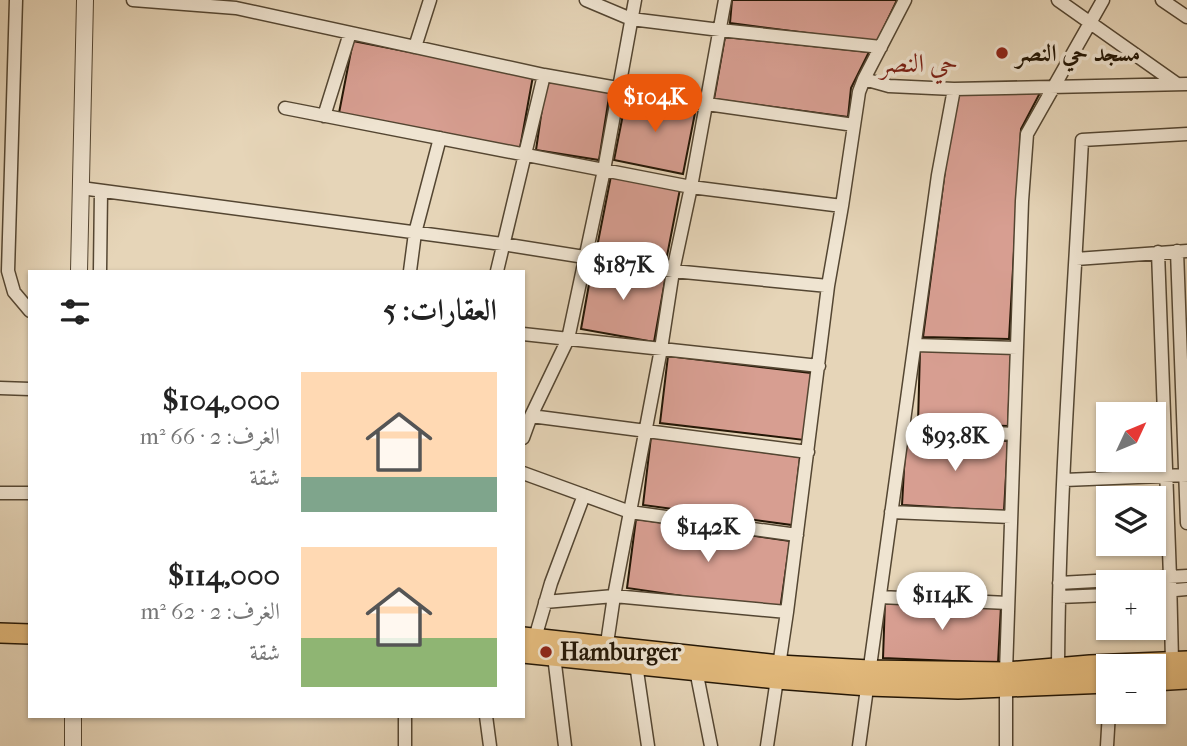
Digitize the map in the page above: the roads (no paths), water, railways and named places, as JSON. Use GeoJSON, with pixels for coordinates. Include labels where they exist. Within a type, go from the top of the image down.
{"type":"FeatureCollection","features":[{"type":"Feature","properties":{"kind":"main road"},"geometry":{"type":"LineString","coordinates":[[0,622],[28,622]]}},
{"type":"Feature","properties":{"kind":"main road"},"geometry":{"type":"LineString","coordinates":[[0,633],[28,634]]}},
{"type":"Feature","properties":{"kind":"main road"},"geometry":{"type":"LineString","coordinates":[[527,643],[606,654],[958,689],[1058,668],[1179,661]]}},
{"type":"Feature","properties":{"kind":"main road"},"geometry":{"type":"LineString","coordinates":[[527,643],[554,656],[606,654],[636,664],[696,670],[778,672]]}},
{"type":"Feature","properties":{"kind":"main road"},"geometry":{"type":"LineString","coordinates":[[1166,680],[1187,679]]}},
{"type":"Feature","properties":{"kind":"main road"},"geometry":{"type":"LineString","coordinates":[[1006,680],[1096,683]]}},
{"type":"Feature","properties":{"kind":"street"},"geometry":{"type":"LineString","coordinates":[[16,0],[8,271],[14,292],[28,309]]}},
{"type":"Feature","properties":{"kind":"street"},"geometry":{"type":"LineString","coordinates":[[71,270],[75,0]]}},
{"type":"Feature","properties":{"kind":"street"},"geometry":{"type":"LineString","coordinates":[[79,270],[85,0]]}},
{"type":"Feature","properties":{"kind":"street"},"geometry":{"type":"LineString","coordinates":[[133,0],[236,4],[350,33],[544,75],[706,104],[854,125]]}},
{"type":"Feature","properties":{"kind":"street"},"geometry":{"type":"LineString","coordinates":[[415,47],[430,0]]}},
{"type":"Feature","properties":{"kind":"street"},"geometry":{"type":"LineString","coordinates":[[586,0],[631,19],[881,47]]}},
{"type":"Feature","properties":{"kind":"street"},"geometry":{"type":"LineString","coordinates":[[525,433],[568,339],[604,170],[635,0]]}},
{"type":"Feature","properties":{"kind":"street"},"geometry":{"type":"LineString","coordinates":[[606,654],[614,596],[661,349],[673,271],[725,0]]}},
{"type":"Feature","properties":{"kind":"street"},"geometry":{"type":"LineString","coordinates":[[767,746],[787,612],[828,286],[859,92],[863,79],[905,0]]}},
{"type":"Feature","properties":{"kind":"street"},"geometry":{"type":"LineString","coordinates":[[1058,0],[1182,84]]}},
{"type":"Feature","properties":{"kind":"street"},"geometry":{"type":"LineString","coordinates":[[1006,746],[1008,603],[1022,201],[1027,134],[1103,0]]}},
{"type":"Feature","properties":{"kind":"street"},"geometry":{"type":"LineString","coordinates":[[1162,0],[1187,17]]}},
{"type":"Feature","properties":{"kind":"street"},"geometry":{"type":"LineString","coordinates":[[324,116],[350,33]]}},
{"type":"Feature","properties":{"kind":"street"},"geometry":{"type":"LineString","coordinates":[[497,270],[544,75]]}},
{"type":"Feature","properties":{"kind":"street"},"geometry":{"type":"LineString","coordinates":[[863,79],[890,86],[954,89],[1182,84]]}},
{"type":"Feature","properties":{"kind":"street"},"geometry":{"type":"LineString","coordinates":[[859,746],[939,175],[954,89]]}},
{"type":"Feature","properties":{"kind":"street"},"geometry":{"type":"LineString","coordinates":[[285,108],[691,187],[842,206]]}},
{"type":"Feature","properties":{"kind":"street"},"geometry":{"type":"LineString","coordinates":[[1058,668],[1059,583],[1082,140],[1187,134]]}},
{"type":"Feature","properties":{"kind":"street"},"geometry":{"type":"LineString","coordinates":[[410,270],[415,233],[440,138]]}},
{"type":"Feature","properties":{"kind":"street"},"geometry":{"type":"LineString","coordinates":[[81,188],[502,244],[673,271],[828,286]]}},
{"type":"Feature","properties":{"kind":"street"},"geometry":{"type":"LineString","coordinates":[[100,270],[101,191]]}},
{"type":"Feature","properties":{"kind":"street"},"geometry":{"type":"LineString","coordinates":[[1076,259],[1182,251],[1187,523]]}},
{"type":"Feature","properties":{"kind":"street"},"geometry":{"type":"LineString","coordinates":[[1157,252],[1170,577],[1179,661]]}},
{"type":"Feature","properties":{"kind":"street"},"geometry":{"type":"LineString","coordinates":[[525,334],[819,366]]}},
{"type":"Feature","properties":{"kind":"street"},"geometry":{"type":"LineString","coordinates":[[915,345],[1017,348]]}},
{"type":"Feature","properties":{"kind":"street"},"geometry":{"type":"LineString","coordinates":[[0,388],[28,389]]}},
{"type":"Feature","properties":{"kind":"street"},"geometry":{"type":"LineString","coordinates":[[531,416],[808,452]]}},
{"type":"Feature","properties":{"kind":"street"},"geometry":{"type":"LineString","coordinates":[[903,428],[1014,433]]}},
{"type":"Feature","properties":{"kind":"street"},"geometry":{"type":"LineString","coordinates":[[525,474],[630,512],[797,535]]}},
{"type":"Feature","properties":{"kind":"street"},"geometry":{"type":"LineString","coordinates":[[1064,480],[1186,475]]}},
{"type":"Feature","properties":{"kind":"street"},"geometry":{"type":"LineString","coordinates":[[0,493],[28,493]]}},
{"type":"Feature","properties":{"kind":"street"},"geometry":{"type":"LineString","coordinates":[[527,643],[584,495]]}},
{"type":"Feature","properties":{"kind":"street"},"geometry":{"type":"LineString","coordinates":[[891,512],[1011,517]]}},
{"type":"Feature","properties":{"kind":"street"},"geometry":{"type":"LineString","coordinates":[[1059,583],[1187,576]]}},
{"type":"Feature","properties":{"kind":"street"},"geometry":{"type":"LineString","coordinates":[[1166,591],[1187,589]]}},
{"type":"Feature","properties":{"kind":"street"},"geometry":{"type":"LineString","coordinates":[[1059,597],[1096,595]]}},
{"type":"Feature","properties":{"kind":"street"},"geometry":{"type":"LineString","coordinates":[[545,602],[614,596],[787,612]]}},
{"type":"Feature","properties":{"kind":"street"},"geometry":{"type":"LineString","coordinates":[[880,597],[1008,603]]}},
{"type":"Feature","properties":{"kind":"street"},"geometry":{"type":"LineString","coordinates":[[554,656],[565,746]]}},
{"type":"Feature","properties":{"kind":"street"},"geometry":{"type":"LineString","coordinates":[[636,664],[648,746]]}},
{"type":"Feature","properties":{"kind":"street"},"geometry":{"type":"LineString","coordinates":[[696,670],[711,746]]}},
{"type":"Feature","properties":{"kind":"street"},"geometry":{"type":"LineString","coordinates":[[64,746],[65,718]]}},
{"type":"Feature","properties":{"kind":"street"},"geometry":{"type":"LineString","coordinates":[[73,718],[73,746]]}},
{"type":"Feature","properties":{"kind":"street"},"geometry":{"type":"LineString","coordinates":[[404,746],[405,718]]}},
{"type":"Feature","properties":{"kind":"street"},"geometry":{"type":"LineString","coordinates":[[486,718],[490,746]]}},
{"type":"Feature","properties":{"kind":"street"},"geometry":{"type":"LineString","coordinates":[[1107,746],[1108,724]]}},
{"type":"Feature","properties":{"kind":"place","name":"مسجد حي النصر"},"geometry":{"type":"Point","coordinates":[1002,53]}},
{"type":"Feature","properties":{"kind":"place","name":"Hamburger"},"geometry":{"type":"Point","coordinates":[546,652]}},
{"type":"Feature","properties":{"kind":"district","name":"حي النصر"},"geometry":{"type":"Point","coordinates":[919,63]}}]}
